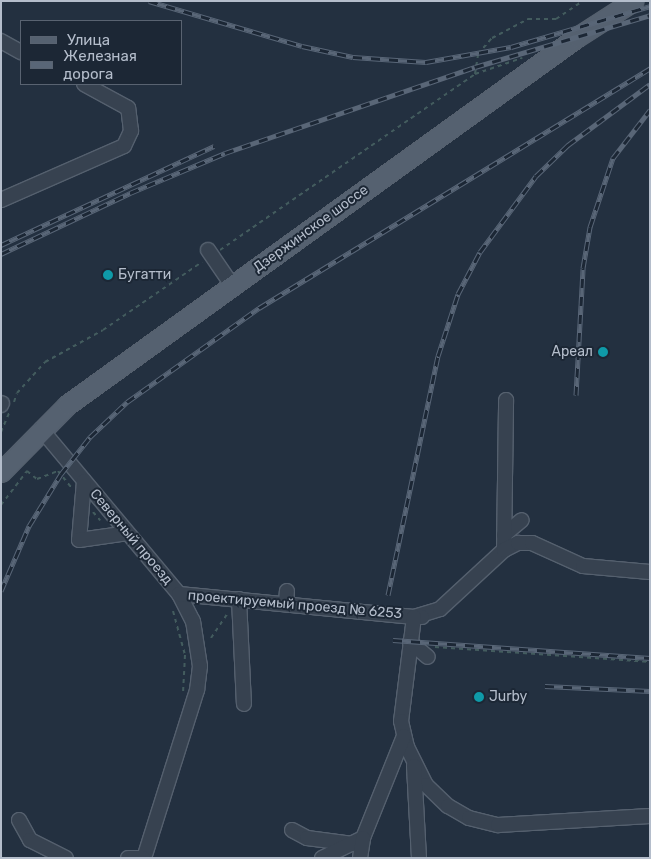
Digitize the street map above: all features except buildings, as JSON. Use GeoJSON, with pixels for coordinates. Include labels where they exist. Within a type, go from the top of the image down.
{"type":"FeatureCollection","features":[{"type":"Feature","properties":{"kind":"main road","name":"Дзержинское шоссе"},"geometry":{"type":"LineString","coordinates":[[1,472],[41,429],[67,405],[576,37],[633,1]]}},
{"type":"Feature","properties":{"kind":"street"},"geometry":{"type":"LineString","coordinates":[[1,41],[20,51]]}},
{"type":"Feature","properties":{"kind":"street"},"geometry":{"type":"LineString","coordinates":[[1,200],[124,146],[131,131],[128,108],[86,85]]}},
{"type":"Feature","properties":{"kind":"street"},"geometry":{"type":"LineString","coordinates":[[210,253],[232,285]]}},
{"type":"Feature","properties":{"kind":"street"},"geometry":{"type":"LineString","coordinates":[[504,550],[506,400]]}},
{"type":"Feature","properties":{"kind":"street","name":"Северный проезд"},"geometry":{"type":"LineString","coordinates":[[41,429],[84,482],[121,534],[193,621],[198,642],[197,690],[144,858]]}},
{"type":"Feature","properties":{"kind":"street"},"geometry":{"type":"LineString","coordinates":[[84,482],[79,540],[121,534]]}},
{"type":"Feature","properties":{"kind":"street"},"geometry":{"type":"LineString","coordinates":[[504,535],[522,520]]}},
{"type":"Feature","properties":{"kind":"street","name":"проектируемый проезд № 6253"},"geometry":{"type":"LineString","coordinates":[[175,600],[239,601],[280,597],[340,603],[414,617],[440,609],[504,550],[518,543],[532,543],[583,566],[650,572]]}},
{"type":"Feature","properties":{"kind":"street"},"geometry":{"type":"LineString","coordinates":[[239,601],[244,704]]}},
{"type":"Feature","properties":{"kind":"street"},"geometry":{"type":"LineString","coordinates":[[442,618],[414,617],[412,644],[401,706],[404,736],[414,760],[426,784],[448,806],[469,818],[498,825],[650,816]]}},
{"type":"Feature","properties":{"kind":"street"},"geometry":{"type":"LineString","coordinates":[[412,644],[428,656]]}},
{"type":"Feature","properties":{"kind":"street"},"geometry":{"type":"LineString","coordinates":[[360,858],[358,841],[404,736]]}},
{"type":"Feature","properties":{"kind":"street"},"geometry":{"type":"LineString","coordinates":[[414,760],[419,858]]}},
{"type":"Feature","properties":{"kind":"street"},"geometry":{"type":"LineString","coordinates":[[19,820],[30,840],[66,858]]}},
{"type":"Feature","properties":{"kind":"street"},"geometry":{"type":"LineString","coordinates":[[292,830],[307,838],[358,841]]}},
{"type":"Feature","properties":{"kind":"street"},"geometry":{"type":"LineString","coordinates":[[322,858],[358,841]]}},
{"type":"Feature","properties":{"kind":"street"},"geometry":{"type":"LineString","coordinates":[[128,858],[144,858]]}},
{"type":"Feature","properties":{"kind":"path"},"geometry":{"type":"LineString","coordinates":[[475,74],[478,54],[492,38],[528,19],[556,19],[583,1]]}},
{"type":"Feature","properties":{"kind":"path"},"geometry":{"type":"LineString","coordinates":[[1,432],[17,393],[45,362],[103,330],[210,253],[475,74],[531,55]]}},
{"type":"Feature","properties":{"kind":"path"},"geometry":{"type":"LineString","coordinates":[[1,505],[27,472],[37,479],[58,472],[82,500],[121,534]]}},
{"type":"Feature","properties":{"kind":"path"},"geometry":{"type":"LineString","coordinates":[[175,600],[185,655],[183,696]]}},
{"type":"Feature","properties":{"kind":"path"},"geometry":{"type":"LineString","coordinates":[[211,638],[226,615],[239,601]]}},
{"type":"Feature","properties":{"kind":"path"},"geometry":{"type":"LineString","coordinates":[[412,644],[650,662]]}},
{"type":"Feature","properties":{"kind":"railway"},"geometry":{"type":"LineString","coordinates":[[149,1],[302,46],[353,57],[426,62],[511,47],[650,6]]}},
{"type":"Feature","properties":{"kind":"railway"},"geometry":{"type":"LineString","coordinates":[[1,254],[130,193],[225,153],[475,67],[650,15]]}},
{"type":"Feature","properties":{"kind":"railway"},"geometry":{"type":"LineString","coordinates":[[1,591],[29,526],[61,474],[90,437],[127,402],[259,308],[650,68]]}},
{"type":"Feature","properties":{"kind":"railway"},"geometry":{"type":"LineString","coordinates":[[388,595],[438,356],[458,294],[480,252],[536,176],[568,145],[650,84]]}},
{"type":"Feature","properties":{"kind":"railway"},"geometry":{"type":"LineString","coordinates":[[576,395],[583,268],[590,227],[613,158],[650,110]]}},
{"type":"Feature","properties":{"kind":"railway"},"geometry":{"type":"LineString","coordinates":[[1,245],[214,146]]}},
{"type":"Feature","properties":{"kind":"railway"},"geometry":{"type":"LineString","coordinates":[[393,640],[650,658]]}},
{"type":"Feature","properties":{"kind":"railway"},"geometry":{"type":"LineString","coordinates":[[545,686],[650,691]]}},
{"type":"Feature","properties":{"kind":"place","name":"Бугатти"},"geometry":{"type":"Point","coordinates":[108,275]}},
{"type":"Feature","properties":{"kind":"place","name":"Ареал"},"geometry":{"type":"Point","coordinates":[603,352]}},
{"type":"Feature","properties":{"kind":"place","name":"Jurby"},"geometry":{"type":"Point","coordinates":[479,697]}}]}
